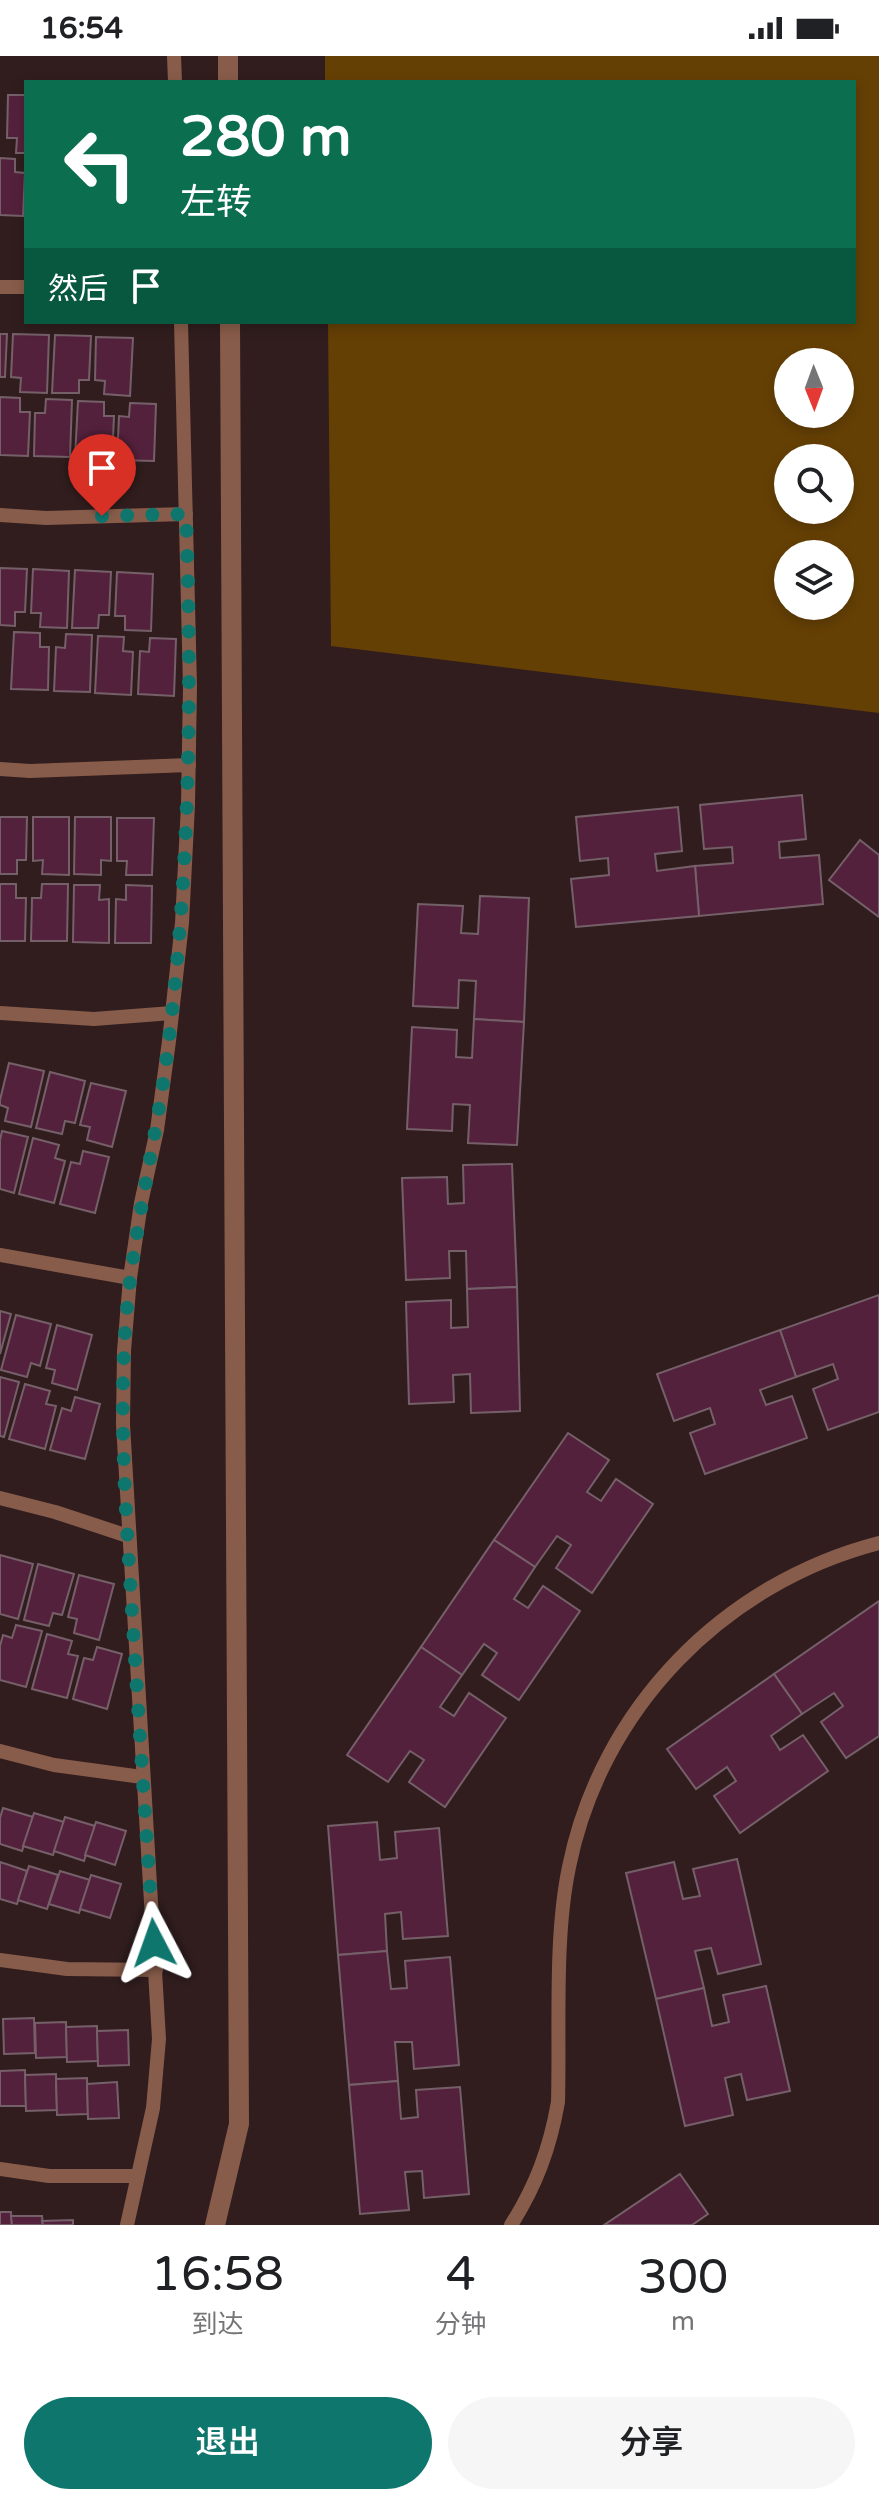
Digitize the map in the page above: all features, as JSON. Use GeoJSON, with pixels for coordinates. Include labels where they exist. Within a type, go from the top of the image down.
{"type":"FeatureCollection","features":[{"type":"Feature","properties":{"kind":"street"},"geometry":{"type":"LineString","coordinates":[[228,56],[228,80]]}},
{"type":"Feature","properties":{"kind":"street"},"geometry":{"type":"LineString","coordinates":[[215,2225],[239,2124],[230,324]]}},
{"type":"Feature","properties":{"kind":"lane"},"geometry":{"type":"LineString","coordinates":[[174,56],[175,80]]}},
{"type":"Feature","properties":{"kind":"lane"},"geometry":{"type":"LineString","coordinates":[[0,287],[24,287]]}},
{"type":"Feature","properties":{"kind":"lane"},"geometry":{"type":"LineString","coordinates":[[127,2225],[153,2108],[159,2039],[128,1536],[123,1424],[124,1351],[130,1278],[141,1203],[157,1130],[182,923],[190,686],[181,324]]}},
{"type":"Feature","properties":{"kind":"lane"},"geometry":{"type":"LineString","coordinates":[[0,515],[46,518],[186,514]]}},
{"type":"Feature","properties":{"kind":"lane"},"geometry":{"type":"LineString","coordinates":[[0,769],[30,771],[189,765]]}},
{"type":"Feature","properties":{"kind":"lane"},"geometry":{"type":"LineString","coordinates":[[0,1013],[94,1019],[172,1013]]}},
{"type":"Feature","properties":{"kind":"lane"},"geometry":{"type":"LineString","coordinates":[[0,1255],[130,1278]]}},
{"type":"Feature","properties":{"kind":"lane"},"geometry":{"type":"LineString","coordinates":[[0,1498],[128,1536]]}},
{"type":"Feature","properties":{"kind":"lane"},"geometry":{"type":"LineString","coordinates":[[511,2225],[530,2195],[545,2162],[553,2133],[558,2102],[562,1910],[569,1866],[595,1781],[616,1741],[668,1669],[699,1638],[734,1610],[812,1565],[879,1543]]}},
{"type":"Feature","properties":{"kind":"lane"},"geometry":{"type":"LineString","coordinates":[[0,1751],[54,1765],[142,1777]]}},
{"type":"Feature","properties":{"kind":"lane"},"geometry":{"type":"LineString","coordinates":[[0,1960],[67,1969],[156,1970]]}},
{"type":"Feature","properties":{"kind":"lane"},"geometry":{"type":"LineString","coordinates":[[0,2169],[49,2176],[137,2176]]}},
{"type":"Feature","properties":{"kind":"shaded area"},"geometry":{"type":"Polygon","coordinates":[[[325,56],[879,56],[879,713],[331,646],[328,324],[856,324],[856,80],[325,80],[325,56]]]}},
{"type":"Feature","properties":{"kind":"building"},"geometry":{"type":"Polygon","coordinates":[[[8,95],[24,95],[24,153],[16,153],[17,138],[7,138],[8,95]]]}},
{"type":"Feature","properties":{"kind":"building"},"geometry":{"type":"Polygon","coordinates":[[[0,158],[15,159],[15,172],[24,173],[23,216],[0,215],[0,158]]]}},
{"type":"Feature","properties":{"kind":"building"},"geometry":{"type":"Polygon","coordinates":[[[0,334],[7,334],[5,377],[0,377],[0,334]]]}},
{"type":"Feature","properties":{"kind":"building"},"geometry":{"type":"Polygon","coordinates":[[[13,334],[49,335],[47,393],[20,392],[21,378],[11,377],[13,334]]]}},
{"type":"Feature","properties":{"kind":"building"},"geometry":{"type":"Polygon","coordinates":[[[55,335],[91,336],[89,380],[79,380],[79,393],[52,393],[55,335]]]}},
{"type":"Feature","properties":{"kind":"building"},"geometry":{"type":"Polygon","coordinates":[[[96,337],[133,338],[130,396],[104,394],[105,381],[95,380],[96,337]]]}},
{"type":"Feature","properties":{"kind":"building"},"geometry":{"type":"Polygon","coordinates":[[[0,397],[20,398],[20,412],[30,412],[28,456],[0,455],[0,397]]]}},
{"type":"Feature","properties":{"kind":"building"},"geometry":{"type":"Polygon","coordinates":[[[46,399],[72,400],[70,457],[34,456],[35,413],[45,413],[46,399]]]}},
{"type":"Feature","properties":{"kind":"building"},"geometry":{"type":"Polygon","coordinates":[[[78,401],[104,402],[104,416],[114,416],[112,459],[75,458],[78,401]]]}},
{"type":"Feature","properties":{"kind":"building"},"geometry":{"type":"Polygon","coordinates":[[[130,403],[156,404],[154,461],[117,460],[119,416],[129,417],[130,403]]]}},
{"type":"Feature","properties":{"kind":"building"},"geometry":{"type":"Polygon","coordinates":[[[0,568],[27,569],[25,612],[15,612],[15,626],[0,625],[0,568]]]}},
{"type":"Feature","properties":{"kind":"building"},"geometry":{"type":"Polygon","coordinates":[[[33,569],[69,571],[67,628],[40,627],[41,613],[31,613],[33,569]]]}},
{"type":"Feature","properties":{"kind":"building"},"geometry":{"type":"Polygon","coordinates":[[[75,570],[111,572],[109,615],[99,615],[98,628],[72,628],[75,570]]]}},
{"type":"Feature","properties":{"kind":"building"},"geometry":{"type":"Polygon","coordinates":[[[117,572],[153,574],[151,631],[125,630],[125,616],[115,616],[117,572]]]}},
{"type":"Feature","properties":{"kind":"building"},"geometry":{"type":"Polygon","coordinates":[[[14,632],[40,633],[40,647],[49,647],[48,690],[11,689],[14,632]]]}},
{"type":"Feature","properties":{"kind":"building"},"geometry":{"type":"Polygon","coordinates":[[[66,634],[92,635],[90,692],[54,691],[56,647],[65,648],[66,634]]]}},
{"type":"Feature","properties":{"kind":"building"},"geometry":{"type":"Polygon","coordinates":[[[98,636],[124,637],[123,651],[133,652],[131,695],[95,693],[98,636]]]}},
{"type":"Feature","properties":{"kind":"building"},"geometry":{"type":"Polygon","coordinates":[[[150,638],[176,639],[174,696],[138,694],[140,651],[149,652],[150,638]]]}},
{"type":"Feature","properties":{"kind":"building"},"geometry":{"type":"Polygon","coordinates":[[[802,795],[806,839],[779,842],[780,858],[819,855],[823,904],[699,916],[695,866],[733,863],[732,847],[704,849],[700,805],[802,795]]]}},
{"type":"Feature","properties":{"kind":"building"},"geometry":{"type":"Polygon","coordinates":[[[678,807],[682,851],[655,854],[657,871],[695,866],[699,916],[576,927],[571,879],[609,875],[608,858],[580,861],[576,817],[678,807]]]}},
{"type":"Feature","properties":{"kind":"building"},"geometry":{"type":"Polygon","coordinates":[[[0,817],[27,817],[26,860],[17,860],[17,874],[0,874],[0,817]]]}},
{"type":"Feature","properties":{"kind":"building"},"geometry":{"type":"Polygon","coordinates":[[[33,817],[69,817],[69,875],[42,874],[43,860],[33,861],[33,817]]]}},
{"type":"Feature","properties":{"kind":"building"},"geometry":{"type":"Polygon","coordinates":[[[75,817],[111,817],[111,861],[101,860],[101,875],[74,874],[75,817]]]}},
{"type":"Feature","properties":{"kind":"building"},"geometry":{"type":"Polygon","coordinates":[[[117,818],[154,818],[152,875],[126,875],[127,861],[117,861],[117,818]]]}},
{"type":"Feature","properties":{"kind":"building"},"geometry":{"type":"Polygon","coordinates":[[[860,840],[879,855],[879,917],[829,880],[860,840]]]}},
{"type":"Feature","properties":{"kind":"building"},"geometry":{"type":"Polygon","coordinates":[[[0,884],[16,884],[16,898],[26,898],[25,941],[0,941],[0,884]]]}},
{"type":"Feature","properties":{"kind":"building"},"geometry":{"type":"Polygon","coordinates":[[[42,884],[68,884],[67,941],[31,941],[32,898],[41,898],[42,884]]]}},
{"type":"Feature","properties":{"kind":"building"},"geometry":{"type":"Polygon","coordinates":[[[74,885],[100,885],[99,900],[109,899],[109,943],[73,942],[74,885]]]}},
{"type":"Feature","properties":{"kind":"building"},"geometry":{"type":"Polygon","coordinates":[[[126,885],[152,886],[151,943],[115,943],[116,899],[126,900],[126,885]]]}},
{"type":"Feature","properties":{"kind":"building"},"geometry":{"type":"Polygon","coordinates":[[[480,896],[529,898],[524,1022],[474,1019],[476,981],[459,980],[458,1008],[413,1006],[418,904],[463,906],[461,933],[478,934],[480,896]]]}},
{"type":"Feature","properties":{"kind":"building"},"geometry":{"type":"Polygon","coordinates":[[[474,1019],[524,1022],[517,1145],[468,1143],[470,1105],[453,1104],[452,1131],[407,1129],[412,1027],[457,1030],[456,1057],[472,1058],[474,1019]]]}},
{"type":"Feature","properties":{"kind":"building"},"geometry":{"type":"Polygon","coordinates":[[[9,1063],[44,1071],[31,1127],[5,1121],[8,1108],[0,1105],[0,1100],[9,1063]]]}},
{"type":"Feature","properties":{"kind":"building"},"geometry":{"type":"Polygon","coordinates":[[[50,1072],[85,1081],[75,1123],[65,1121],[62,1134],[36,1128],[50,1072]]]}},
{"type":"Feature","properties":{"kind":"building"},"geometry":{"type":"Polygon","coordinates":[[[91,1083],[126,1091],[112,1147],[87,1140],[90,1127],[80,1125],[91,1083]]]}},
{"type":"Feature","properties":{"kind":"building"},"geometry":{"type":"Polygon","coordinates":[[[2,1131],[28,1137],[14,1193],[0,1189],[2,1131]]]}},
{"type":"Feature","properties":{"kind":"building"},"geometry":{"type":"Polygon","coordinates":[[[33,1138],[59,1145],[55,1158],[65,1161],[54,1203],[19,1194],[33,1138]]]}},
{"type":"Feature","properties":{"kind":"building"},"geometry":{"type":"Polygon","coordinates":[[[83,1151],[109,1157],[95,1213],[60,1204],[71,1162],[80,1164],[83,1151]]]}},
{"type":"Feature","properties":{"kind":"building"},"geometry":{"type":"Polygon","coordinates":[[[512,1164],[517,1287],[467,1289],[466,1251],[449,1251],[450,1278],[406,1280],[402,1178],[447,1177],[448,1204],[464,1203],[463,1165],[512,1164]]]}},
{"type":"Feature","properties":{"kind":"building"},"geometry":{"type":"Polygon","coordinates":[[[517,1287],[520,1411],[471,1413],[470,1374],[453,1375],[454,1402],[409,1404],[406,1302],[451,1300],[451,1328],[468,1327],[467,1289],[517,1287]]]}},
{"type":"Feature","properties":{"kind":"building"},"geometry":{"type":"Polygon","coordinates":[[[879,1295],[879,1412],[828,1430],[813,1389],[838,1379],[833,1364],[796,1377],[780,1330],[879,1295]]]}},
{"type":"Feature","properties":{"kind":"building"},"geometry":{"type":"Polygon","coordinates":[[[0,1311],[11,1314],[0,1354],[0,1311]]]}},
{"type":"Feature","properties":{"kind":"building"},"geometry":{"type":"Polygon","coordinates":[[[16,1315],[51,1324],[40,1366],[31,1363],[27,1377],[1,1370],[16,1315]]]}},
{"type":"Feature","properties":{"kind":"building"},"geometry":{"type":"Polygon","coordinates":[[[57,1325],[92,1335],[77,1390],[52,1383],[55,1370],[46,1368],[57,1325]]]}},
{"type":"Feature","properties":{"kind":"building"},"geometry":{"type":"Polygon","coordinates":[[[780,1330],[796,1377],[760,1390],[766,1405],[792,1396],[807,1438],[705,1474],[690,1433],[715,1424],[710,1408],[674,1421],[657,1374],[780,1330]]]}},
{"type":"Feature","properties":{"kind":"building"},"geometry":{"type":"Polygon","coordinates":[[[0,1377],[19,1382],[4,1437],[0,1436],[0,1377]]]}},
{"type":"Feature","properties":{"kind":"building"},"geometry":{"type":"Polygon","coordinates":[[[25,1384],[50,1391],[46,1404],[56,1406],[45,1449],[9,1439],[25,1384]]]}},
{"type":"Feature","properties":{"kind":"building"},"geometry":{"type":"Polygon","coordinates":[[[75,1397],[100,1404],[85,1459],[50,1450],[62,1408],[71,1411],[75,1397]]]}},
{"type":"Feature","properties":{"kind":"building"},"geometry":{"type":"Polygon","coordinates":[[[568,1433],[609,1460],[587,1492],[601,1501],[616,1479],[653,1504],[592,1593],[556,1568],[571,1545],[557,1536],[535,1567],[494,1540],[568,1433]]]}},
{"type":"Feature","properties":{"kind":"building"},"geometry":{"type":"Polygon","coordinates":[[[494,1540],[535,1567],[514,1599],[528,1608],[543,1586],[580,1611],[519,1700],[482,1675],[497,1653],[484,1644],[462,1675],[421,1647],[494,1540]]]}},
{"type":"Feature","properties":{"kind":"building"},"geometry":{"type":"Polygon","coordinates":[[[0,1555],[33,1564],[18,1619],[0,1614],[0,1555]]]}},
{"type":"Feature","properties":{"kind":"building"},"geometry":{"type":"Polygon","coordinates":[[[38,1564],[74,1574],[62,1615],[53,1613],[49,1626],[24,1620],[38,1564]]]}},
{"type":"Feature","properties":{"kind":"building"},"geometry":{"type":"Polygon","coordinates":[[[79,1575],[114,1584],[99,1640],[74,1633],[77,1619],[68,1617],[79,1575]]]}},
{"type":"Feature","properties":{"kind":"building"},"geometry":{"type":"Polygon","coordinates":[[[879,1601],[879,1736],[846,1758],[821,1722],[843,1706],[834,1693],[802,1714],[774,1674],[879,1601]]]}},
{"type":"Feature","properties":{"kind":"building"},"geometry":{"type":"Polygon","coordinates":[[[16,1625],[42,1631],[26,1687],[0,1680],[3,1635],[12,1638],[16,1625]]]}},
{"type":"Feature","properties":{"kind":"building"},"geometry":{"type":"Polygon","coordinates":[[[47,1634],[72,1641],[68,1654],[78,1656],[67,1698],[32,1689],[47,1634]]]}},
{"type":"Feature","properties":{"kind":"building"},"geometry":{"type":"Polygon","coordinates":[[[97,1647],[122,1654],[107,1709],[73,1699],[84,1658],[93,1660],[97,1647]]]}},
{"type":"Feature","properties":{"kind":"building"},"geometry":{"type":"Polygon","coordinates":[[[421,1647],[462,1675],[440,1707],[454,1716],[469,1693],[506,1718],[445,1807],[409,1782],[424,1760],[410,1751],[388,1782],[347,1755],[421,1647]]]}},
{"type":"Feature","properties":{"kind":"building"},"geometry":{"type":"Polygon","coordinates":[[[774,1674],[802,1714],[771,1736],[780,1750],[803,1735],[828,1771],[740,1833],[714,1796],[736,1781],[727,1767],[696,1789],[667,1749],[774,1674]]]}},
{"type":"Feature","properties":{"kind":"building"},"geometry":{"type":"Polygon","coordinates":[[[3,1808],[33,1817],[22,1851],[0,1844],[3,1808]]]}},
{"type":"Feature","properties":{"kind":"building"},"geometry":{"type":"Polygon","coordinates":[[[34,1813],[64,1822],[53,1855],[23,1846],[34,1813]]]}},
{"type":"Feature","properties":{"kind":"building"},"geometry":{"type":"Polygon","coordinates":[[[65,1817],[95,1826],[84,1861],[54,1851],[65,1817]]]}},
{"type":"Feature","properties":{"kind":"building"},"geometry":{"type":"Polygon","coordinates":[[[96,1822],[126,1831],[115,1865],[85,1855],[96,1822]]]}},
{"type":"Feature","properties":{"kind":"building"},"geometry":{"type":"Polygon","coordinates":[[[377,1822],[380,1860],[397,1858],[395,1832],[439,1828],[448,1936],[403,1939],[401,1912],[385,1914],[387,1951],[338,1955],[328,1826],[377,1822]]]}},
{"type":"Feature","properties":{"kind":"building"},"geometry":{"type":"Polygon","coordinates":[[[737,1859],[761,1964],[718,1974],[711,1948],[695,1951],[704,1988],[656,1999],[626,1873],[674,1862],[683,1899],[700,1896],[693,1869],[737,1859]]]}},
{"type":"Feature","properties":{"kind":"building"},"geometry":{"type":"Polygon","coordinates":[[[0,1862],[27,1871],[17,1904],[0,1899],[0,1862]]]}},
{"type":"Feature","properties":{"kind":"building"},"geometry":{"type":"Polygon","coordinates":[[[29,1866],[58,1875],[47,1909],[18,1900],[29,1866]]]}},
{"type":"Feature","properties":{"kind":"building"},"geometry":{"type":"Polygon","coordinates":[[[60,1871],[90,1880],[79,1913],[49,1904],[60,1871]]]}},
{"type":"Feature","properties":{"kind":"building"},"geometry":{"type":"Polygon","coordinates":[[[91,1875],[121,1884],[110,1918],[80,1909],[91,1875]]]}},
{"type":"Feature","properties":{"kind":"building"},"geometry":{"type":"Polygon","coordinates":[[[387,1951],[391,1989],[407,1988],[405,1961],[450,1957],[459,2065],[414,2069],[412,2042],[395,2042],[398,2081],[349,2085],[338,1955],[387,1951]]]}},
{"type":"Feature","properties":{"kind":"building"},"geometry":{"type":"Polygon","coordinates":[[[766,1986],[790,2091],[747,2100],[741,2074],[725,2078],[733,2115],[685,2126],[656,1999],[704,1988],[712,2026],[729,2022],[723,1995],[766,1986]]]}},
{"type":"Feature","properties":{"kind":"building"},"geometry":{"type":"Polygon","coordinates":[[[34,2018],[35,2053],[4,2054],[3,2019],[34,2018]]]}},
{"type":"Feature","properties":{"kind":"building"},"geometry":{"type":"Polygon","coordinates":[[[66,2022],[67,2057],[36,2058],[35,2023],[66,2022]]]}},
{"type":"Feature","properties":{"kind":"building"},"geometry":{"type":"Polygon","coordinates":[[[97,2026],[98,2061],[67,2062],[66,2027],[97,2026]]]}},
{"type":"Feature","properties":{"kind":"building"},"geometry":{"type":"Polygon","coordinates":[[[128,2030],[129,2065],[98,2066],[97,2031],[128,2030]]]}},
{"type":"Feature","properties":{"kind":"building"},"geometry":{"type":"Polygon","coordinates":[[[25,2070],[26,2106],[0,2106],[0,2071],[25,2070]]]}},
{"type":"Feature","properties":{"kind":"building"},"geometry":{"type":"Polygon","coordinates":[[[56,2074],[57,2110],[26,2111],[25,2075],[56,2074]]]}},
{"type":"Feature","properties":{"kind":"building"},"geometry":{"type":"Polygon","coordinates":[[[87,2078],[88,2114],[57,2115],[56,2079],[87,2078]]]}},
{"type":"Feature","properties":{"kind":"building"},"geometry":{"type":"Polygon","coordinates":[[[398,2081],[401,2119],[418,2117],[416,2090],[460,2087],[469,2194],[424,2198],[422,2171],[405,2172],[409,2210],[360,2214],[349,2085],[398,2081]]]}},
{"type":"Feature","properties":{"kind":"building"},"geometry":{"type":"Polygon","coordinates":[[[117,2082],[119,2118],[88,2119],[87,2084],[117,2082]]]}},
{"type":"Feature","properties":{"kind":"building"},"geometry":{"type":"Polygon","coordinates":[[[680,2174],[708,2214],[692,2225],[604,2225],[680,2174]]]}},
{"type":"Feature","properties":{"kind":"building"},"geometry":{"type":"Polygon","coordinates":[[[0,2212],[11,2212],[12,2225],[0,2225],[0,2212]]]}},
{"type":"Feature","properties":{"kind":"building"},"geometry":{"type":"Polygon","coordinates":[[[11,2216],[42,2216],[43,2225],[12,2225],[11,2216]]]}},
{"type":"Feature","properties":{"kind":"building"},"geometry":{"type":"Polygon","coordinates":[[[73,2220],[73,2225],[43,2225],[42,2221],[73,2220]]]}},
{"type":"Feature","properties":{"kind":"route"},"geometry":{"type":"LineString","coordinates":[[102,516],[186,514],[190,686],[182,923],[157,1130],[141,1203],[130,1278],[124,1351],[123,1424],[128,1536],[154,1943]]}}]}
